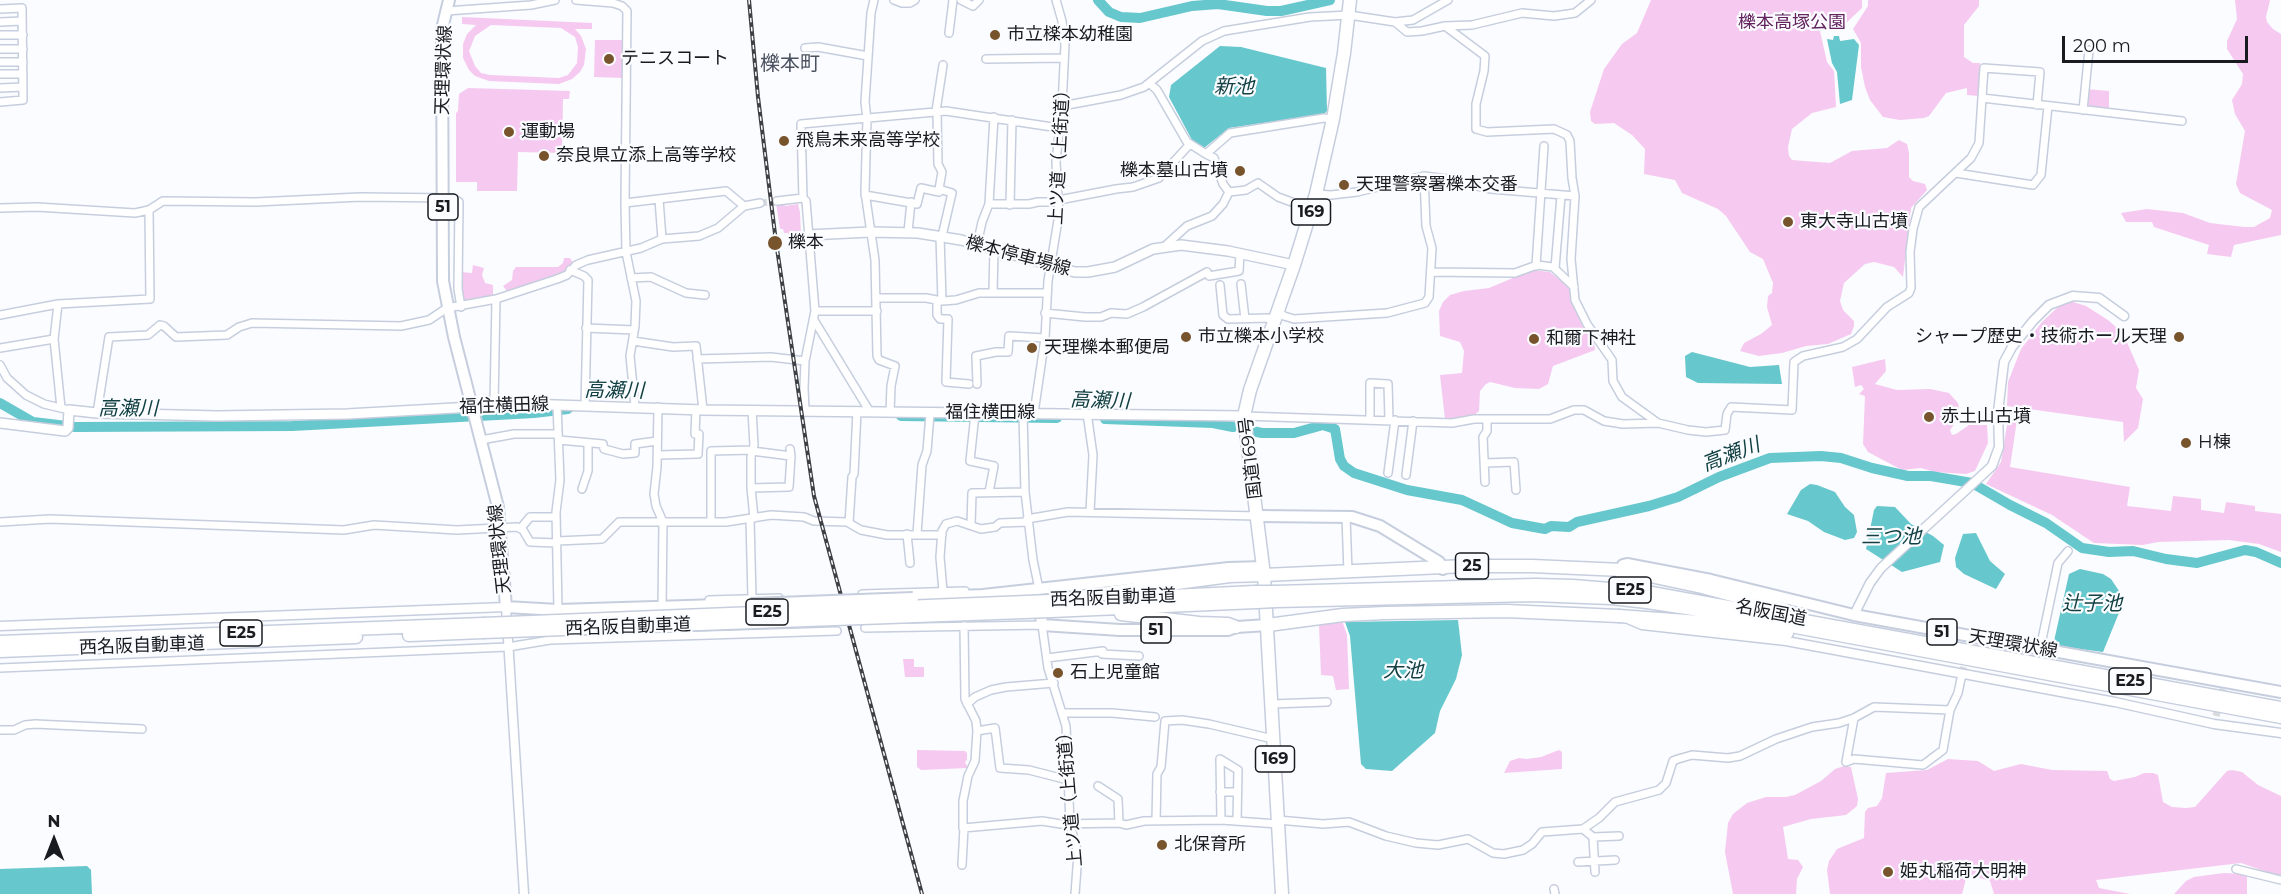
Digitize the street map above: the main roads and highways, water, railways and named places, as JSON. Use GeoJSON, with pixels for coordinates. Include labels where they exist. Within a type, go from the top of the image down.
{"type":"FeatureCollection","features":[{"type":"Feature","properties":{"kind":"highway","name":"国道169号"},"geometry":{"type":"LineString","coordinates":[[1282,894],[1264,571],[1258,516],[1247,455],[1244,416],[1250,390],[1314,200],[1333,119],[1350,0]]}},
{"type":"Feature","properties":{"kind":"highway","name":"25"},"geometry":{"type":"LineString","coordinates":[[1264,571],[1322,574],[1466,566],[1532,566],[1621,577]]}},
{"type":"Feature","properties":{"kind":"highway"},"geometry":{"type":"LineString","coordinates":[[1056,606],[1264,571]]}},
{"type":"Feature","properties":{"kind":"highway","name":"E25"},"geometry":{"type":"LineString","coordinates":[[1621,577],[1701,587],[1819,618],[1932,640],[1980,652]]}},
{"type":"Feature","properties":{"kind":"highway","name":"名阪国道"},"geometry":{"type":"LineString","coordinates":[[1256,597],[1493,585],[1610,588],[1696,600],[2281,708]]}},
{"type":"Feature","properties":{"kind":"highway","name":"名阪国道"},"geometry":{"type":"LineString","coordinates":[[1276,596],[1504,595],[1611,598],[1726,614],[2281,717]]}},
{"type":"Feature","properties":{"kind":"highway","name":"西名阪自動車道"},"geometry":{"type":"LineString","coordinates":[[0,651],[483,628],[1256,597]]}},
{"type":"Feature","properties":{"kind":"highway"},"geometry":{"type":"LineString","coordinates":[[1056,606],[1076,614],[1131,615],[1228,624],[1236,627]]}},
{"type":"Feature","properties":{"kind":"highway","name":"E25"},"geometry":{"type":"LineString","coordinates":[[1268,625],[1343,615],[1385,613],[1619,610],[1910,649]]}},
{"type":"Feature","properties":{"kind":"highway","name":"西名阪自動車道"},"geometry":{"type":"LineString","coordinates":[[0,642],[483,628]]}},
{"type":"Feature","properties":{"kind":"main road","name":"天理環状線"},"geometry":{"type":"LineString","coordinates":[[448,5],[442,29],[443,281],[447,308],[498,507],[506,607],[558,610],[638,609],[752,601],[913,598],[1011,592],[1229,568],[1264,571]]}},
{"type":"Feature","properties":{"kind":"main road","name":"櫟本停車場線"},"geometry":{"type":"LineString","coordinates":[[808,235],[870,231],[941,236],[1075,272],[1102,270],[1165,246],[1195,245],[1294,265]]}},
{"type":"Feature","properties":{"kind":"main road","name":"福住横田線"},"geometry":{"type":"LineString","coordinates":[[0,423],[65,432],[68,428],[66,412],[217,416],[347,414],[473,408],[494,404],[635,406],[752,412],[806,410],[930,414],[1087,413],[1244,416]]}},
{"type":"Feature","properties":{"kind":"main road"},"geometry":{"type":"LineString","coordinates":[[1258,516],[1346,517],[1380,526],[1439,562],[1443,569]]}},
{"type":"Feature","properties":{"kind":"main road","name":"天理環状線"},"geometry":{"type":"LineString","coordinates":[[1621,577],[1623,565],[1627,564],[1711,580],[1854,615],[2224,685],[2281,692]]}},
{"type":"Feature","properties":{"kind":"main road","name":"51"},"geometry":{"type":"LineString","coordinates":[[1038,589],[1042,625],[1132,630],[1228,630],[1236,627],[1268,625]]}},
{"type":"Feature","properties":{"kind":"water"},"geometry":{"type":"Polygon","coordinates":[[[1834,36],[1839,36],[1840,41],[1854,39],[1859,45],[1852,100],[1840,104],[1837,72],[1832,63],[1827,39],[1833,40],[1834,36]]]}},
{"type":"Feature","properties":{"kind":"water","name":"新池"},"geometry":{"type":"Polygon","coordinates":[[[1220,46],[1241,47],[1326,68],[1327,111],[1324,114],[1229,128],[1204,148],[1192,140],[1169,97],[1171,85],[1220,46]]]}},
{"type":"Feature","properties":{"kind":"water"},"geometry":{"type":"Polygon","coordinates":[[[1692,352],[1750,367],[1779,365],[1782,384],[1698,383],[1686,377],[1685,356],[1692,352]]]}},
{"type":"Feature","properties":{"kind":"water","name":"三つ池"},"geometry":{"type":"Polygon","coordinates":[[[1810,484],[1835,492],[1845,507],[1854,515],[1857,532],[1854,538],[1845,540],[1824,532],[1808,521],[1787,514],[1801,490],[1810,484]]]}},
{"type":"Feature","properties":{"kind":"water","name":"三つ池"},"geometry":{"type":"Polygon","coordinates":[[[1877,506],[1895,507],[1911,524],[1944,545],[1940,562],[1902,572],[1866,549],[1874,510],[1877,506]]]}},
{"type":"Feature","properties":{"kind":"water","name":"三つ池"},"geometry":{"type":"Polygon","coordinates":[[[1976,533],[1990,561],[2005,574],[1996,589],[1964,574],[1956,567],[1955,558],[1963,534],[1976,533]]]}},
{"type":"Feature","properties":{"kind":"water","name":"辻子池"},"geometry":{"type":"Polygon","coordinates":[[[2080,569],[2103,574],[2111,579],[2119,591],[2121,608],[2103,652],[2058,646],[2054,641],[2069,574],[2080,569]]]}},
{"type":"Feature","properties":{"kind":"water","name":"大池"},"geometry":{"type":"Polygon","coordinates":[[[1458,620],[1462,655],[1456,679],[1440,711],[1435,733],[1392,771],[1366,769],[1361,764],[1350,636],[1345,622],[1458,620]]]}},
{"type":"Feature","properties":{"kind":"water"},"geometry":{"type":"Polygon","coordinates":[[[87,866],[91,870],[92,894],[0,894],[0,869],[87,866]]]}},
{"type":"Feature","properties":{"kind":"waterway"},"geometry":{"type":"LineString","coordinates":[[1098,0],[1109,12],[1121,17],[1140,18],[1192,6],[1218,4],[1281,11],[1330,0]]}},
{"type":"Feature","properties":{"kind":"waterway","name":"高瀬川"},"geometry":{"type":"LineString","coordinates":[[0,403],[33,422],[75,427],[292,426],[534,413],[568,409]]}},
{"type":"Feature","properties":{"kind":"waterway","name":"高瀬川"},"geometry":{"type":"LineString","coordinates":[[901,416],[1057,418]]}},
{"type":"Feature","properties":{"kind":"waterway","name":"高瀬川"},"geometry":{"type":"LineString","coordinates":[[1105,419],[1213,423],[1233,427]]}},
{"type":"Feature","properties":{"kind":"waterway","name":"高瀬川"},"geometry":{"type":"LineString","coordinates":[[1252,431],[1294,433],[1323,425],[1335,429],[1340,459],[1344,466],[1354,473],[1407,490],[1462,500],[1512,523],[1545,529],[1551,526],[1569,527],[1577,522],[1678,497],[1719,477],[1770,458],[1821,456],[1841,458],[1908,476],[1931,476],[1972,483],[2046,523],[2082,548],[2109,552],[2133,551],[2197,563],[2245,550],[2256,552],[2281,563]]}},
{"type":"Feature","properties":{"kind":"tunnel"},"geometry":{"type":"LineString","coordinates":[[760,203],[777,201]]}},
{"type":"Feature","properties":{"kind":"tunnel"},"geometry":{"type":"LineString","coordinates":[[1962,674],[1971,637]]}},
{"type":"Feature","properties":{"kind":"tunnel"},"geometry":{"type":"LineString","coordinates":[[2216,716],[2223,689]]}},
{"type":"Feature","properties":{"kind":"railway"},"geometry":{"type":"LineString","coordinates":[[749,0],[758,97],[776,242],[814,496],[922,894]]}},
{"type":"Feature","properties":{"kind":"place","name":"市立檪本幼稚園"},"geometry":{"type":"Point","coordinates":[995,35]}},
{"type":"Feature","properties":{"kind":"place","name":"テニスコート"},"geometry":{"type":"Point","coordinates":[609,59]}},
{"type":"Feature","properties":{"kind":"place","name":"運動場"},"geometry":{"type":"Point","coordinates":[509,132]}},
{"type":"Feature","properties":{"kind":"place","name":"飛鳥未来高等学校"},"geometry":{"type":"Point","coordinates":[784,141]}},
{"type":"Feature","properties":{"kind":"place","name":"奈良県立添上高等学校"},"geometry":{"type":"Point","coordinates":[544,156]}},
{"type":"Feature","properties":{"kind":"place","name":"櫟本墓山古墳"},"geometry":{"type":"Point","coordinates":[1240,171]}},
{"type":"Feature","properties":{"kind":"place","name":"天理警察署櫟本交番"},"geometry":{"type":"Point","coordinates":[1344,185]}},
{"type":"Feature","properties":{"kind":"place","name":"東大寺山古墳"},"geometry":{"type":"Point","coordinates":[1788,222]}},
{"type":"Feature","properties":{"kind":"place","name":"櫟本"},"geometry":{"type":"Point","coordinates":[775,243]}},
{"type":"Feature","properties":{"kind":"place","name":"市立櫟本小学校"},"geometry":{"type":"Point","coordinates":[1186,337]}},
{"type":"Feature","properties":{"kind":"place","name":"シャープ歴史・技術ホール天理"},"geometry":{"type":"Point","coordinates":[2179,337]}},
{"type":"Feature","properties":{"kind":"place","name":"和爾下神社"},"geometry":{"type":"Point","coordinates":[1534,339]}},
{"type":"Feature","properties":{"kind":"place","name":"天理櫟本郵便局"},"geometry":{"type":"Point","coordinates":[1032,348]}},
{"type":"Feature","properties":{"kind":"place","name":"赤土山古墳"},"geometry":{"type":"Point","coordinates":[1929,417]}},
{"type":"Feature","properties":{"kind":"place","name":"H棟"},"geometry":{"type":"Point","coordinates":[2186,443]}},
{"type":"Feature","properties":{"kind":"place","name":"石上児童館"},"geometry":{"type":"Point","coordinates":[1058,673]}},
{"type":"Feature","properties":{"kind":"place","name":"北保育所"},"geometry":{"type":"Point","coordinates":[1162,845]}},
{"type":"Feature","properties":{"kind":"place","name":"姫丸稲荷大明神"},"geometry":{"type":"Point","coordinates":[1888,872]}},
{"type":"Feature","properties":{"kind":"district","name":"櫟本町"},"geometry":{"type":"Point","coordinates":[790,64]}},
{"type":"Feature","properties":{"kind":"park label","name":"櫟本高塚公園"},"geometry":{"type":"Point","coordinates":[1792,23]}}]}
